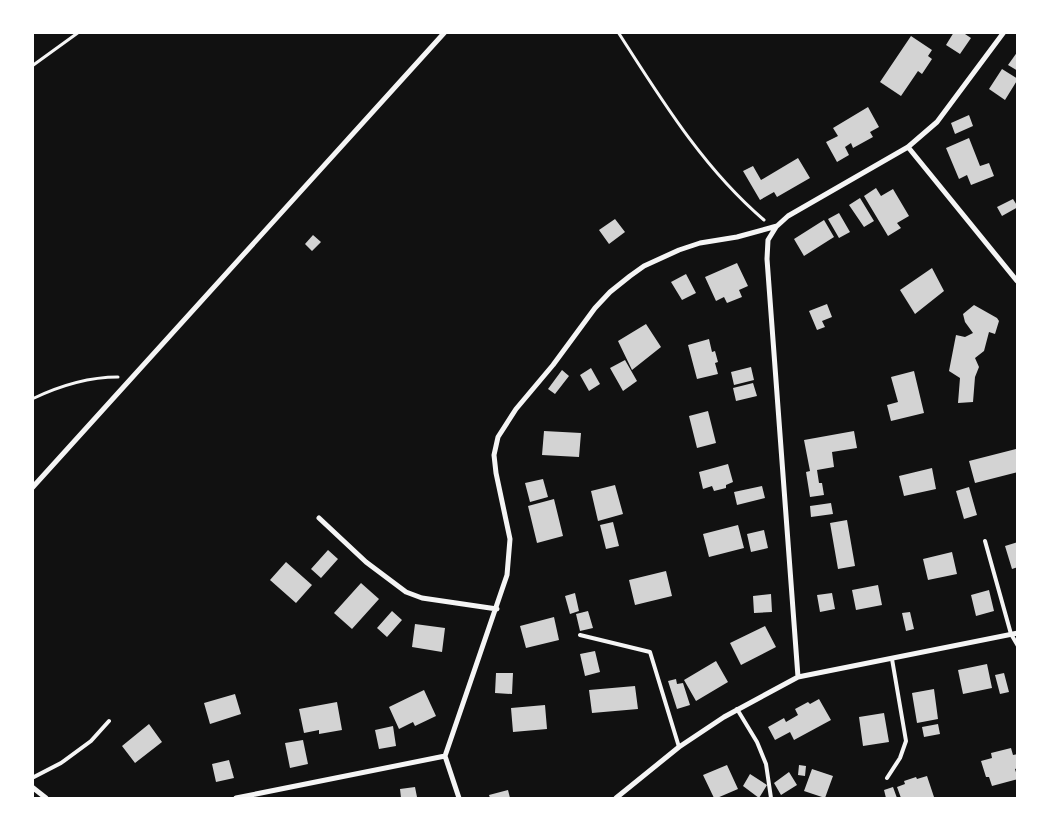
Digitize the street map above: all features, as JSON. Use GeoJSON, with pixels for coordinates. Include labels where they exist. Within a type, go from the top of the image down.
{"type":"FeatureCollection","features":[{"type":"Feature","properties":{"kind":"street"},"geometry":{"type":"LineString","coordinates":[[32,488],[445,32]]}},
{"type":"Feature","properties":{"kind":"street"},"geometry":{"type":"LineString","coordinates":[[798,678],[767,260],[768,240],[777,226],[788,216],[908,147],[937,122],[1004,32]]}},
{"type":"Feature","properties":{"kind":"street"},"geometry":{"type":"LineString","coordinates":[[908,147],[1017,281]]}},
{"type":"Feature","properties":{"kind":"street"},"geometry":{"type":"LineString","coordinates":[[459,798],[445,756],[497,609],[507,575],[510,539],[496,473],[494,455],[498,437],[516,409],[553,365],[595,308],[610,292],[630,276],[644,266],[678,250],[700,243],[737,237],[777,226]]}},
{"type":"Feature","properties":{"kind":"street"},"geometry":{"type":"LineString","coordinates":[[319,518],[366,562],[406,592],[422,598],[497,609]]}},
{"type":"Feature","properties":{"kind":"street"},"geometry":{"type":"LineString","coordinates":[[616,798],[679,747],[736,709],[798,678],[1018,633]]}},
{"type":"Feature","properties":{"kind":"street"},"geometry":{"type":"LineString","coordinates":[[236,798],[445,756]]}},
{"type":"Feature","properties":{"kind":"street"},"geometry":{"type":"LineString","coordinates":[[32,787],[46,798]]}},
{"type":"Feature","properties":{"kind":"lane"},"geometry":{"type":"LineString","coordinates":[[985,540],[1011,634],[1018,646]]}},
{"type":"Feature","properties":{"kind":"lane"},"geometry":{"type":"LineString","coordinates":[[580,635],[650,652],[679,747]]}},
{"type":"Feature","properties":{"kind":"lane"},"geometry":{"type":"LineString","coordinates":[[887,778],[900,758],[906,740],[892,659]]}},
{"type":"Feature","properties":{"kind":"lane"},"geometry":{"type":"LineString","coordinates":[[736,709],[757,742],[766,764],[771,798]]}},
{"type":"Feature","properties":{"kind":"lane"},"geometry":{"type":"LineString","coordinates":[[32,778],[61,763],[91,741],[109,721]]}},
{"type":"Feature","properties":{"kind":"path"},"geometry":{"type":"LineString","coordinates":[[32,66],[79,32]]}},
{"type":"Feature","properties":{"kind":"path"},"geometry":{"type":"LineString","coordinates":[[618,32],[677,123],[712,169],[764,220],[777,226]]}},
{"type":"Feature","properties":{"kind":"path"},"geometry":{"type":"LineString","coordinates":[[32,399],[48,391],[86,380],[120,377],[129,381]]}},
{"type":"Feature","properties":{"kind":"building"},"geometry":{"type":"Polygon","coordinates":[[[954,32],[962,32],[971,38],[960,54],[946,45],[954,32]]]}},
{"type":"Feature","properties":{"kind":"building"},"geometry":{"type":"Polygon","coordinates":[[[911,36],[932,50],[928,56],[932,59],[922,74],[918,71],[901,96],[880,82],[911,36]]]}},
{"type":"Feature","properties":{"kind":"building"},"geometry":{"type":"Polygon","coordinates":[[[1018,51],[1018,71],[1008,65],[1018,51]]]}},
{"type":"Feature","properties":{"kind":"building"},"geometry":{"type":"Polygon","coordinates":[[[1002,69],[1018,79],[1005,100],[989,89],[1002,69]]]}},
{"type":"Feature","properties":{"kind":"building"},"geometry":{"type":"Polygon","coordinates":[[[868,107],[879,127],[870,132],[873,137],[853,148],[851,143],[845,147],[849,155],[837,162],[826,142],[838,136],[833,128],[868,107]]]}},
{"type":"Feature","properties":{"kind":"building"},"geometry":{"type":"Polygon","coordinates":[[[969,115],[973,126],[955,134],[951,123],[969,115]]]}},
{"type":"Feature","properties":{"kind":"building"},"geometry":{"type":"Polygon","coordinates":[[[969,138],[980,166],[989,163],[994,176],[971,185],[967,175],[959,179],[946,148],[969,138]]]}},
{"type":"Feature","properties":{"kind":"building"},"geometry":{"type":"Polygon","coordinates":[[[798,158],[810,178],[777,197],[774,192],[760,200],[743,171],[753,166],[761,180],[798,158]]]}},
{"type":"Feature","properties":{"kind":"building"},"geometry":{"type":"Polygon","coordinates":[[[876,188],[881,196],[893,189],[909,216],[897,223],[901,228],[888,236],[864,196],[876,188]]]}},
{"type":"Feature","properties":{"kind":"building"},"geometry":{"type":"Polygon","coordinates":[[[860,198],[874,221],[864,227],[849,205],[860,198]]]}},
{"type":"Feature","properties":{"kind":"building"},"geometry":{"type":"Polygon","coordinates":[[[1013,199],[1018,207],[1002,216],[997,207],[1013,199]]]}},
{"type":"Feature","properties":{"kind":"building"},"geometry":{"type":"Polygon","coordinates":[[[839,213],[850,232],[839,238],[828,219],[839,213]]]}},
{"type":"Feature","properties":{"kind":"building"},"geometry":{"type":"Polygon","coordinates":[[[615,219],[625,232],[609,244],[599,230],[615,219]]]}},
{"type":"Feature","properties":{"kind":"building"},"geometry":{"type":"Polygon","coordinates":[[[824,220],[834,237],[804,256],[794,239],[824,220]]]}},
{"type":"Feature","properties":{"kind":"building"},"geometry":{"type":"Polygon","coordinates":[[[313,235],[321,242],[312,251],[305,244],[313,235]]]}},
{"type":"Feature","properties":{"kind":"building"},"geometry":{"type":"Polygon","coordinates":[[[737,263],[748,286],[739,290],[742,297],[727,303],[724,297],[716,301],[705,277],[737,263]]]}},
{"type":"Feature","properties":{"kind":"building"},"geometry":{"type":"Polygon","coordinates":[[[932,268],[944,291],[915,314],[900,290],[932,268]]]}},
{"type":"Feature","properties":{"kind":"building"},"geometry":{"type":"Polygon","coordinates":[[[686,274],[696,293],[682,300],[671,282],[686,274]]]}},
{"type":"Feature","properties":{"kind":"building"},"geometry":{"type":"Polygon","coordinates":[[[827,304],[832,317],[822,321],[825,327],[817,330],[809,311],[827,304]]]}},
{"type":"Feature","properties":{"kind":"building"},"geometry":{"type":"Polygon","coordinates":[[[974,305],[999,321],[995,334],[989,332],[984,351],[975,358],[979,367],[975,377],[973,402],[958,403],[960,378],[949,371],[956,335],[965,337],[973,333],[965,322],[963,314],[974,305]]]}},
{"type":"Feature","properties":{"kind":"building"},"geometry":{"type":"Polygon","coordinates":[[[646,324],[661,347],[632,370],[618,341],[646,324]]]}},
{"type":"Feature","properties":{"kind":"building"},"geometry":{"type":"Polygon","coordinates":[[[709,339],[712,352],[715,351],[718,362],[715,363],[718,374],[697,379],[688,345],[709,339]]]}},
{"type":"Feature","properties":{"kind":"building"},"geometry":{"type":"Polygon","coordinates":[[[625,360],[637,381],[623,391],[610,368],[625,360]]]}},
{"type":"Feature","properties":{"kind":"building"},"geometry":{"type":"Polygon","coordinates":[[[751,367],[754,380],[734,385],[731,372],[751,367]]]}},
{"type":"Feature","properties":{"kind":"building"},"geometry":{"type":"Polygon","coordinates":[[[591,368],[600,384],[589,391],[580,375],[591,368]]]}},
{"type":"Feature","properties":{"kind":"building"},"geometry":{"type":"Polygon","coordinates":[[[562,370],[569,376],[555,394],[548,389],[562,370]]]}},
{"type":"Feature","properties":{"kind":"building"},"geometry":{"type":"Polygon","coordinates":[[[914,371],[924,413],[891,421],[887,405],[898,402],[891,377],[914,371]]]}},
{"type":"Feature","properties":{"kind":"building"},"geometry":{"type":"Polygon","coordinates":[[[753,383],[757,396],[736,401],[733,388],[753,383]]]}},
{"type":"Feature","properties":{"kind":"building"},"geometry":{"type":"Polygon","coordinates":[[[708,411],[716,443],[697,448],[689,416],[708,411]]]}},
{"type":"Feature","properties":{"kind":"building"},"geometry":{"type":"Polygon","coordinates":[[[544,431],[581,433],[579,457],[542,455],[544,431]]]}},
{"type":"Feature","properties":{"kind":"building"},"geometry":{"type":"Polygon","coordinates":[[[854,431],[857,448],[832,452],[834,467],[817,470],[819,483],[822,483],[824,495],[810,497],[806,472],[810,471],[804,440],[854,431]]]}},
{"type":"Feature","properties":{"kind":"building"},"geometry":{"type":"Polygon","coordinates":[[[1016,449],[1018,472],[975,483],[969,461],[1016,449]]]}},
{"type":"Feature","properties":{"kind":"building"},"geometry":{"type":"Polygon","coordinates":[[[728,464],[733,482],[726,485],[726,488],[714,491],[712,486],[703,489],[699,472],[728,464]]]}},
{"type":"Feature","properties":{"kind":"building"},"geometry":{"type":"Polygon","coordinates":[[[932,468],[936,489],[904,496],[899,476],[932,468]]]}},
{"type":"Feature","properties":{"kind":"building"},"geometry":{"type":"Polygon","coordinates":[[[543,479],[548,497],[530,502],[525,483],[543,479]]]}},
{"type":"Feature","properties":{"kind":"building"},"geometry":{"type":"Polygon","coordinates":[[[615,485],[623,514],[598,521],[591,491],[615,485]]]}},
{"type":"Feature","properties":{"kind":"building"},"geometry":{"type":"Polygon","coordinates":[[[762,486],[765,498],[737,505],[734,492],[762,486]]]}},
{"type":"Feature","properties":{"kind":"building"},"geometry":{"type":"Polygon","coordinates":[[[969,487],[977,515],[964,519],[956,491],[969,487]]]}},
{"type":"Feature","properties":{"kind":"building"},"geometry":{"type":"Polygon","coordinates":[[[554,499],[563,536],[537,543],[528,506],[554,499]]]}},
{"type":"Feature","properties":{"kind":"building"},"geometry":{"type":"Polygon","coordinates":[[[831,503],[833,514],[811,517],[810,506],[831,503]]]}},
{"type":"Feature","properties":{"kind":"building"},"geometry":{"type":"Polygon","coordinates":[[[847,520],[855,566],[838,569],[830,523],[847,520]]]}},
{"type":"Feature","properties":{"kind":"building"},"geometry":{"type":"Polygon","coordinates":[[[613,522],[619,546],[606,549],[600,525],[613,522]]]}},
{"type":"Feature","properties":{"kind":"building"},"geometry":{"type":"Polygon","coordinates":[[[738,525],[744,548],[709,557],[703,534],[738,525]]]}},
{"type":"Feature","properties":{"kind":"building"},"geometry":{"type":"Polygon","coordinates":[[[764,530],[768,548],[751,552],[747,534],[764,530]]]}},
{"type":"Feature","properties":{"kind":"building"},"geometry":{"type":"Polygon","coordinates":[[[1018,542],[1018,567],[1012,569],[1005,546],[1018,542]]]}},
{"type":"Feature","properties":{"kind":"building"},"geometry":{"type":"Polygon","coordinates":[[[328,550],[338,559],[321,578],[311,569],[328,550]]]}},
{"type":"Feature","properties":{"kind":"building"},"geometry":{"type":"Polygon","coordinates":[[[952,552],[957,574],[928,580],[923,559],[952,552]]]}},
{"type":"Feature","properties":{"kind":"building"},"geometry":{"type":"Polygon","coordinates":[[[286,562],[312,585],[296,603],[270,580],[286,562]]]}},
{"type":"Feature","properties":{"kind":"building"},"geometry":{"type":"Polygon","coordinates":[[[666,571],[672,596],[635,605],[629,580],[666,571]]]}},
{"type":"Feature","properties":{"kind":"building"},"geometry":{"type":"Polygon","coordinates":[[[361,583],[379,599],[352,629],[334,613],[361,583]]]}},
{"type":"Feature","properties":{"kind":"building"},"geometry":{"type":"Polygon","coordinates":[[[878,585],[882,605],[856,610],[852,590],[878,585]]]}},
{"type":"Feature","properties":{"kind":"building"},"geometry":{"type":"Polygon","coordinates":[[[989,590],[994,611],[976,616],[971,595],[989,590]]]}},
{"type":"Feature","properties":{"kind":"building"},"geometry":{"type":"Polygon","coordinates":[[[575,593],[579,611],[570,614],[565,596],[575,593]]]}},
{"type":"Feature","properties":{"kind":"building"},"geometry":{"type":"Polygon","coordinates":[[[832,593],[835,609],[820,612],[817,595],[832,593]]]}},
{"type":"Feature","properties":{"kind":"building"},"geometry":{"type":"Polygon","coordinates":[[[771,594],[772,612],[754,613],[753,596],[771,594]]]}},
{"type":"Feature","properties":{"kind":"building"},"geometry":{"type":"Polygon","coordinates":[[[392,611],[402,620],[387,637],[377,628],[392,611]]]}},
{"type":"Feature","properties":{"kind":"building"},"geometry":{"type":"Polygon","coordinates":[[[588,611],[593,628],[580,631],[576,614],[588,611]]]}},
{"type":"Feature","properties":{"kind":"building"},"geometry":{"type":"Polygon","coordinates":[[[910,612],[914,629],[906,631],[902,613],[910,612]]]}},
{"type":"Feature","properties":{"kind":"building"},"geometry":{"type":"Polygon","coordinates":[[[554,617],[559,640],[526,648],[520,626],[554,617]]]}},
{"type":"Feature","properties":{"kind":"building"},"geometry":{"type":"Polygon","coordinates":[[[415,624],[445,628],[442,652],[412,647],[415,624]]]}},
{"type":"Feature","properties":{"kind":"building"},"geometry":{"type":"Polygon","coordinates":[[[765,626],[776,647],[741,665],[730,643],[765,626]]]}},
{"type":"Feature","properties":{"kind":"building"},"geometry":{"type":"Polygon","coordinates":[[[595,651],[600,672],[585,676],[580,654],[595,651]]]}},
{"type":"Feature","properties":{"kind":"building"},"geometry":{"type":"Polygon","coordinates":[[[716,661],[728,682],[696,701],[684,680],[716,661]]]}},
{"type":"Feature","properties":{"kind":"building"},"geometry":{"type":"Polygon","coordinates":[[[987,664],[992,688],[963,694],[958,670],[987,664]]]}},
{"type":"Feature","properties":{"kind":"building"},"geometry":{"type":"Polygon","coordinates":[[[496,673],[513,673],[512,694],[495,693],[496,673]]]}},
{"type":"Feature","properties":{"kind":"building"},"geometry":{"type":"Polygon","coordinates":[[[1004,673],[1009,692],[1000,694],[995,675],[1004,673]]]}},
{"type":"Feature","properties":{"kind":"building"},"geometry":{"type":"Polygon","coordinates":[[[676,679],[677,684],[683,683],[690,705],[677,709],[668,681],[676,679]]]}},
{"type":"Feature","properties":{"kind":"building"},"geometry":{"type":"Polygon","coordinates":[[[635,686],[638,709],[592,713],[589,690],[635,686]]]}},
{"type":"Feature","properties":{"kind":"building"},"geometry":{"type":"Polygon","coordinates":[[[934,689],[938,719],[917,723],[912,693],[934,689]]]}},
{"type":"Feature","properties":{"kind":"building"},"geometry":{"type":"Polygon","coordinates":[[[424,690],[436,716],[415,726],[413,722],[399,729],[389,707],[424,690]]]}},
{"type":"Feature","properties":{"kind":"building"},"geometry":{"type":"Polygon","coordinates":[[[235,694],[241,714],[210,724],[204,703],[235,694]]]}},
{"type":"Feature","properties":{"kind":"building"},"geometry":{"type":"Polygon","coordinates":[[[819,699],[831,720],[794,740],[790,732],[775,740],[768,727],[784,718],[786,722],[798,715],[795,709],[819,699]]]}},
{"type":"Feature","properties":{"kind":"building"},"geometry":{"type":"Polygon","coordinates":[[[337,702],[342,730],[319,734],[319,730],[304,733],[299,709],[337,702]]]}},
{"type":"Feature","properties":{"kind":"building"},"geometry":{"type":"Polygon","coordinates":[[[545,705],[547,729],[513,732],[511,708],[545,705]]]}},
{"type":"Feature","properties":{"kind":"building"},"geometry":{"type":"Polygon","coordinates":[[[884,713],[889,742],[863,746],[859,717],[884,713]]]}},
{"type":"Feature","properties":{"kind":"building"},"geometry":{"type":"Polygon","coordinates":[[[149,724],[162,742],[135,763],[122,746],[149,724]]]}},
{"type":"Feature","properties":{"kind":"building"},"geometry":{"type":"Polygon","coordinates":[[[938,724],[940,734],[924,737],[922,727],[938,724]]]}},
{"type":"Feature","properties":{"kind":"building"},"geometry":{"type":"Polygon","coordinates":[[[393,726],[396,746],[379,749],[375,730],[393,726]]]}},
{"type":"Feature","properties":{"kind":"building"},"geometry":{"type":"Polygon","coordinates":[[[303,740],[308,764],[290,768],[285,743],[303,740]]]}},
{"type":"Feature","properties":{"kind":"building"},"geometry":{"type":"Polygon","coordinates":[[[1011,748],[1013,755],[1018,754],[1018,768],[1015,769],[1018,779],[992,786],[989,777],[986,777],[981,761],[992,758],[991,753],[1011,748]]]}},
{"type":"Feature","properties":{"kind":"building"},"geometry":{"type":"Polygon","coordinates":[[[229,760],[234,778],[216,782],[212,764],[229,760]]]}},
{"type":"Feature","properties":{"kind":"building"},"geometry":{"type":"Polygon","coordinates":[[[727,765],[738,789],[714,798],[703,775],[727,765]]]}},
{"type":"Feature","properties":{"kind":"building"},"geometry":{"type":"Polygon","coordinates":[[[799,765],[806,766],[805,776],[798,775],[799,765]]]}},
{"type":"Feature","properties":{"kind":"building"},"geometry":{"type":"Polygon","coordinates":[[[812,769],[833,776],[825,798],[804,791],[812,769]]]}},
{"type":"Feature","properties":{"kind":"building"},"geometry":{"type":"Polygon","coordinates":[[[789,772],[797,785],[781,795],[774,783],[789,772]]]}},
{"type":"Feature","properties":{"kind":"building"},"geometry":{"type":"Polygon","coordinates":[[[750,774],[767,785],[759,798],[743,786],[750,774]]]}},
{"type":"Feature","properties":{"kind":"building"},"geometry":{"type":"Polygon","coordinates":[[[927,776],[934,797],[901,798],[897,787],[905,784],[904,781],[927,776]]]}},
{"type":"Feature","properties":{"kind":"building"},"geometry":{"type":"Polygon","coordinates":[[[415,787],[417,797],[401,798],[400,789],[415,787]]]}},
{"type":"Feature","properties":{"kind":"building"},"geometry":{"type":"Polygon","coordinates":[[[893,787],[897,798],[886,798],[884,790],[893,787]]]}},
{"type":"Feature","properties":{"kind":"building"},"geometry":{"type":"Polygon","coordinates":[[[508,790],[510,798],[490,798],[489,795],[508,790]]]}}]}
